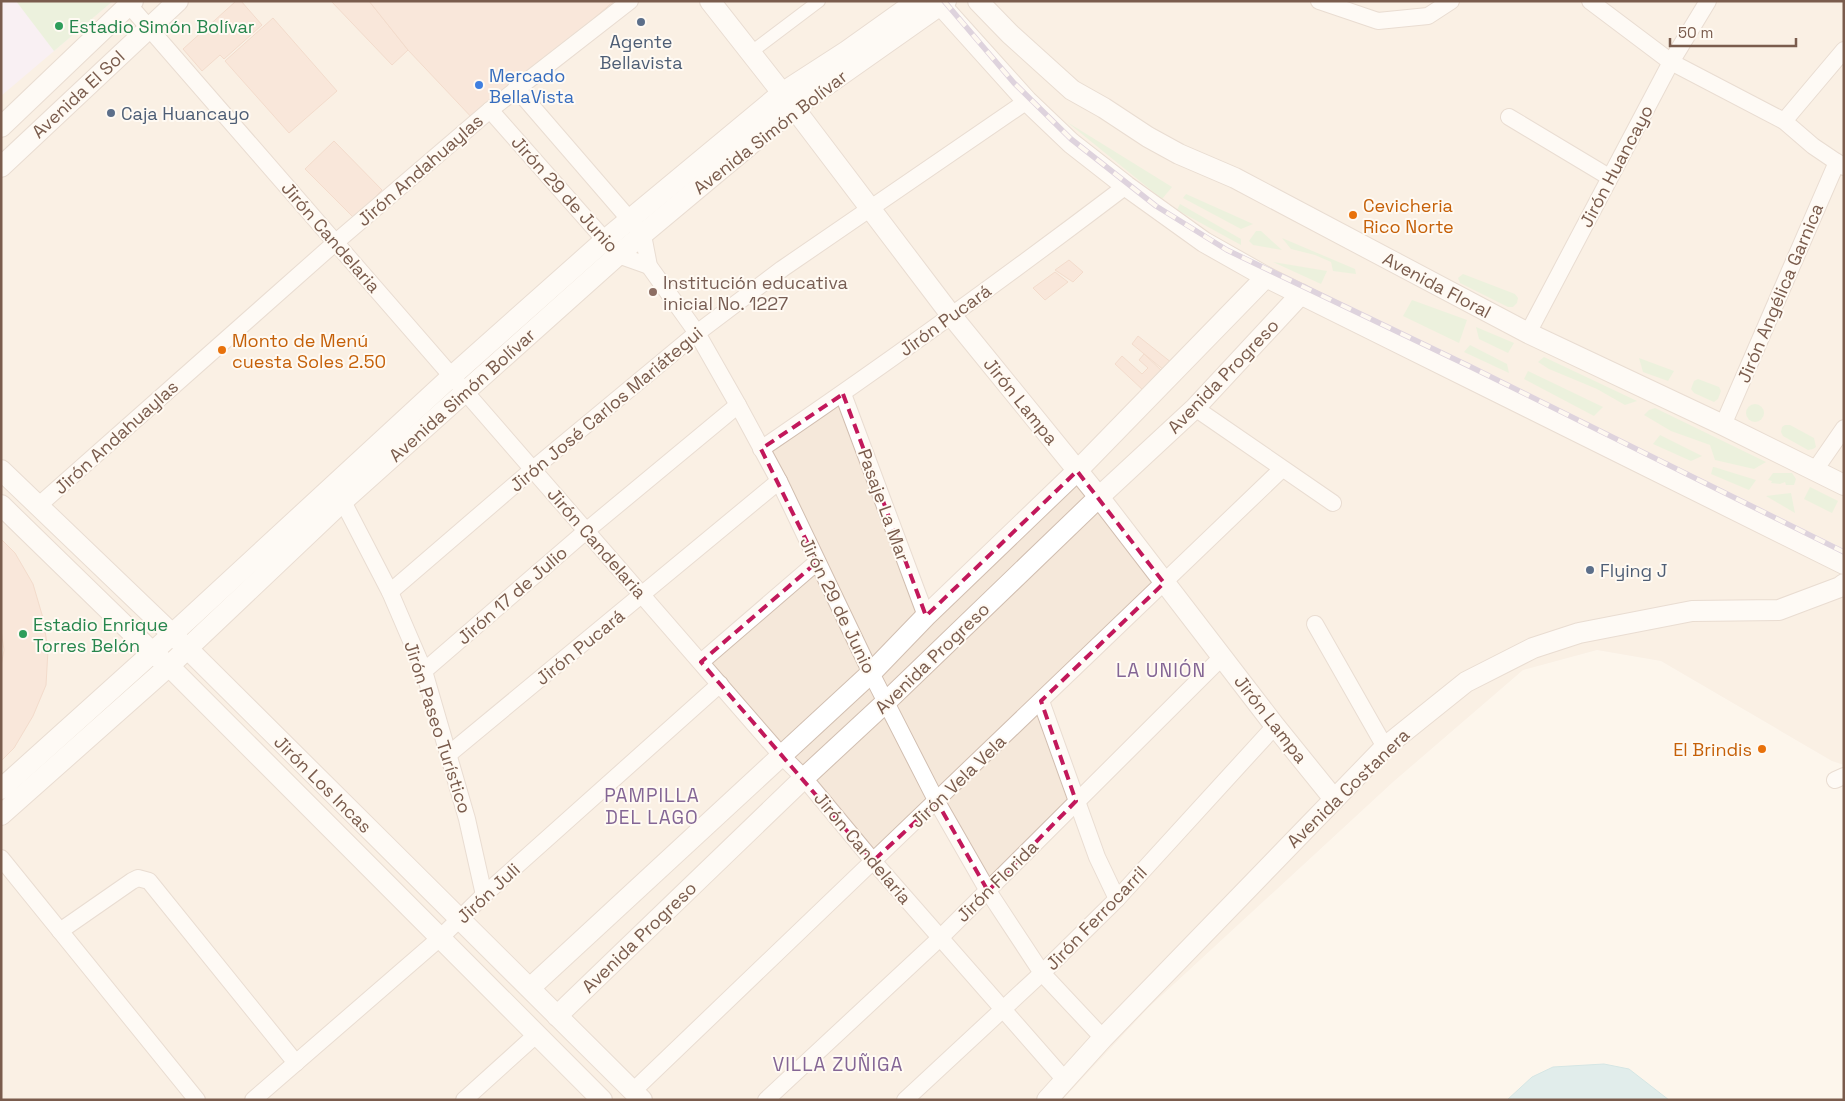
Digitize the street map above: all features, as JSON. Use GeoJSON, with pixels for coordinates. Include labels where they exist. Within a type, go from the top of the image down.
{"type":"FeatureCollection","features":[{"type":"Feature","properties":{"kind":"street","name":"Avenida El Sol"},"geometry":{"type":"LineString","coordinates":[[1,167],[148,27],[178,1]]}},
{"type":"Feature","properties":{"kind":"street","name":"Jirón Andahuaylas"},"geometry":{"type":"LineString","coordinates":[[38,506],[336,242],[490,110],[630,1]]}},
{"type":"Feature","properties":{"kind":"street","name":"Jirón Lampa"},"geometry":{"type":"LineString","coordinates":[[710,1],[951,315],[1099,497],[1164,583],[1334,798]]}},
{"type":"Feature","properties":{"kind":"street"},"geometry":{"type":"LineString","coordinates":[[750,53],[820,1]]}},
{"type":"Feature","properties":{"kind":"street","name":"Avenida Simón Bolívar"},"geometry":{"type":"LineString","coordinates":[[459,384],[643,235],[788,101],[847,51],[917,1]]}},
{"type":"Feature","properties":{"kind":"street","name":"Avenida Floral"},"geometry":{"type":"LineString","coordinates":[[978,1],[1015,39],[1072,90],[1104,108],[1148,137],[1179,154],[1234,178],[1528,334],[1723,425],[1844,485]]}},
{"type":"Feature","properties":{"kind":"street"},"geometry":{"type":"LineString","coordinates":[[1319,1],[1378,21],[1428,16],[1451,1]]}},
{"type":"Feature","properties":{"kind":"street"},"geometry":{"type":"LineString","coordinates":[[1590,1],[1671,62],[1784,121],[1813,146],[1840,164]]}},
{"type":"Feature","properties":{"kind":"street","name":"Jirón Huancayo"},"geometry":{"type":"LineString","coordinates":[[1528,334],[1671,62],[1708,1]]}},
{"type":"Feature","properties":{"kind":"street","name":"Avenida El Sol"},"geometry":{"type":"LineString","coordinates":[[1,126],[131,3]]}},
{"type":"Feature","properties":{"kind":"street","name":"Jirón Candelaria"},"geometry":{"type":"LineString","coordinates":[[131,3],[148,27],[781,755],[804,778],[873,861],[1065,1080]]}},
{"type":"Feature","properties":{"kind":"street"},"geometry":{"type":"LineString","coordinates":[[941,3],[1027,101],[1071,143],[1126,186],[1204,242],[1266,277],[1844,564]]}},
{"type":"Feature","properties":{"kind":"street","name":"Avenida Simón Bolívar"},"geometry":{"type":"LineString","coordinates":[[1,789],[172,634],[339,493],[459,384],[606,240],[788,101],[941,3]]}},
{"type":"Feature","properties":{"kind":"street"},"geometry":{"type":"LineString","coordinates":[[1784,121],[1844,50]]}},
{"type":"Feature","properties":{"kind":"street","name":"Jirón 29 de Junio"},"geometry":{"type":"LineString","coordinates":[[516,88],[643,235],[649,266],[697,333],[738,404],[779,481],[871,673],[937,802],[988,891],[1042,973],[1103,1038]]}},
{"type":"Feature","properties":{"kind":"street","name":"Jirón José Carlos Mariátegui"},"geometry":{"type":"LineString","coordinates":[[390,592],[533,469],[697,333],[782,269],[1027,101]]}},
{"type":"Feature","properties":{"kind":"street","name":"Jirón 29 de Junio"},"geometry":{"type":"LineString","coordinates":[[490,110],[618,255],[649,266]]}},
{"type":"Feature","properties":{"kind":"street"},"geometry":{"type":"LineString","coordinates":[[1510,117],[1609,177]]}},
{"type":"Feature","properties":{"kind":"street","name":"Jirón Angélica Garnica"},"geometry":{"type":"LineString","coordinates":[[1723,425],[1840,164]]}},
{"type":"Feature","properties":{"kind":"street","name":"Jirón Pucará"},"geometry":{"type":"LineString","coordinates":[[761,449],[843,394],[1126,186]]}},
{"type":"Feature","properties":{"kind":"street","name":"Avenida Progreso"},"geometry":{"type":"LineString","coordinates":[[530,988],[871,673],[926,616],[1077,471],[1266,277]]}},
{"type":"Feature","properties":{"kind":"street","name":"Avenida Progreso"},"geometry":{"type":"LineString","coordinates":[[557,1016],[804,778],[1195,408],[1301,294]]}},
{"type":"Feature","properties":{"kind":"street","name":"Pasaje La Mar"},"geometry":{"type":"LineString","coordinates":[[843,394],[926,616]]}},
{"type":"Feature","properties":{"kind":"street","name":"Jirón 17 de Julio"},"geometry":{"type":"LineString","coordinates":[[424,670],[738,404]]}},
{"type":"Feature","properties":{"kind":"street"},"geometry":{"type":"LineString","coordinates":[[1195,408],[1333,503]]}},
{"type":"Feature","properties":{"kind":"street"},"geometry":{"type":"LineString","coordinates":[[1815,470],[1844,428]]}},
{"type":"Feature","properties":{"kind":"street","name":"Jirón Vela Vela"},"geometry":{"type":"LineString","coordinates":[[638,1095],[873,861],[937,802],[1282,468]]}},
{"type":"Feature","properties":{"kind":"street","name":"Jirón Los Incas"},"geometry":{"type":"LineString","coordinates":[[1,470],[188,648],[638,1095]]}},
{"type":"Feature","properties":{"kind":"street","name":"Jirón Pucará"},"geometry":{"type":"LineString","coordinates":[[449,754],[779,481]]}},
{"type":"Feature","properties":{"kind":"street","name":"Avenida Simón Bolívar"},"geometry":{"type":"LineString","coordinates":[[1,815],[188,648],[339,493]]}},
{"type":"Feature","properties":{"kind":"street","name":"Jirón Paseo Turístico"},"geometry":{"type":"LineString","coordinates":[[339,493],[390,592],[424,670],[467,819],[484,894]]}},
{"type":"Feature","properties":{"kind":"street","name":"Jirón Los Incas"},"geometry":{"type":"LineString","coordinates":[[1,505],[152,653],[169,666],[602,1100]]}},
{"type":"Feature","properties":{"kind":"street"},"geometry":{"type":"LineString","coordinates":[[701,662],[817,562]]}},
{"type":"Feature","properties":{"kind":"street","name":"Avenida Costanera"},"geometry":{"type":"LineString","coordinates":[[1046,1100],[1103,1038],[1385,747],[1466,682],[1533,648],[1579,633],[1692,611],[1778,610],[1844,584]]}},
{"type":"Feature","properties":{"kind":"street"},"geometry":{"type":"LineString","coordinates":[[1315,624],[1385,747]]}},
{"type":"Feature","properties":{"kind":"street","name":"Jirón Florida"},"geometry":{"type":"LineString","coordinates":[[766,1100],[940,938],[1222,657]]}},
{"type":"Feature","properties":{"kind":"street","name":"Jirón Juli"},"geometry":{"type":"LineString","coordinates":[[253,1100],[440,938],[484,894],[720,684]]}},
{"type":"Feature","properties":{"kind":"street"},"geometry":{"type":"LineString","coordinates":[[1041,701],[1097,857],[1116,899]]}},
{"type":"Feature","properties":{"kind":"street","name":"Jirón Ferrocarril"},"geometry":{"type":"LineString","coordinates":[[905,1100],[1042,973],[1116,899],[1276,726]]}},
{"type":"Feature","properties":{"kind":"street"},"geometry":{"type":"LineString","coordinates":[[1,858],[197,1100]]}},
{"type":"Feature","properties":{"kind":"street"},"geometry":{"type":"LineString","coordinates":[[60,931],[132,881],[138,878],[149,881],[296,1062]]}},
{"type":"Feature","properties":{"kind":"street"},"geometry":{"type":"LineString","coordinates":[[464,1100],[536,1034]]}},
{"type":"Feature","properties":{"kind":"highlighted area"},"geometry":{"type":"Polygon","coordinates":[[[843,394],[926,616],[1077,471],[1164,583],[1041,701],[1076,801],[988,891],[937,802],[873,861],[701,662],[817,562],[761,449],[843,394]]]}},
{"type":"Feature","properties":{"kind":"shaded area"},"geometry":{"type":"Polygon","coordinates":[[[1,1],[1844,1],[1844,765],[1832,761],[1661,661],[1597,650],[1523,670],[1393,782],[1149,1007],[1062,1100],[1,1100],[1,1]]]}},
{"type":"Feature","properties":{"kind":"shaded area"},"geometry":{"type":"Polygon","coordinates":[[[1,1],[113,1],[1,96],[1,1]]]}},
{"type":"Feature","properties":{"kind":"green space","name":"Estadio Simón Bolívar"},"geometry":{"type":"Polygon","coordinates":[[[16,1],[113,1],[54,51],[16,1]]]}},
{"type":"Feature","properties":{"kind":"green space"},"geometry":{"type":"Polygon","coordinates":[[[1067,122],[1172,187],[1162,199],[1067,122]]]}},
{"type":"Feature","properties":{"kind":"green space"},"geometry":{"type":"Polygon","coordinates":[[[1186,194],[1253,224],[1241,229],[1183,198],[1186,194]]]}},
{"type":"Feature","properties":{"kind":"green space"},"geometry":{"type":"Polygon","coordinates":[[[1180,204],[1241,239],[1241,245],[1177,210],[1180,204]]]}},
{"type":"Feature","properties":{"kind":"green space"},"geometry":{"type":"Polygon","coordinates":[[[1256,231],[1261,231],[1282,250],[1253,245],[1249,241],[1256,231]]]}},
{"type":"Feature","properties":{"kind":"green space"},"geometry":{"type":"Polygon","coordinates":[[[1282,238],[1355,269],[1356,274],[1333,271],[1331,262],[1315,255],[1291,249],[1282,238]]]}},
{"type":"Feature","properties":{"kind":"green space"},"geometry":{"type":"Polygon","coordinates":[[[1273,262],[1327,271],[1321,284],[1273,262]]]}},
{"type":"Feature","properties":{"kind":"green space"},"geometry":{"type":"Polygon","coordinates":[[[1463,274],[1515,294],[1518,298],[1517,303],[1513,307],[1508,307],[1460,283],[1458,278],[1463,274]]]}},
{"type":"Feature","properties":{"kind":"green space"},"geometry":{"type":"Polygon","coordinates":[[[1412,300],[1467,320],[1459,343],[1403,316],[1412,300]]]}},
{"type":"Feature","properties":{"kind":"green space"},"geometry":{"type":"Polygon","coordinates":[[[1476,327],[1514,343],[1508,353],[1479,339],[1476,327]]]}},
{"type":"Feature","properties":{"kind":"green space"},"geometry":{"type":"Polygon","coordinates":[[[1470,345],[1507,364],[1509,373],[1464,352],[1470,345]]]}},
{"type":"Feature","properties":{"kind":"green space"},"geometry":{"type":"Polygon","coordinates":[[[1544,357],[1637,401],[1625,405],[1597,389],[1549,369],[1538,362],[1544,357]]]}},
{"type":"Feature","properties":{"kind":"green space"},"geometry":{"type":"Polygon","coordinates":[[[1639,358],[1674,371],[1668,381],[1643,372],[1639,358]]]}},
{"type":"Feature","properties":{"kind":"green space"},"geometry":{"type":"Polygon","coordinates":[[[1528,371],[1603,407],[1594,416],[1524,379],[1528,371]]]}},
{"type":"Feature","properties":{"kind":"green space"},"geometry":{"type":"Polygon","coordinates":[[[1698,379],[1719,387],[1721,391],[1718,399],[1714,402],[1694,393],[1691,389],[1694,381],[1698,379]]]}},
{"type":"Feature","properties":{"kind":"green space"},"geometry":{"type":"Polygon","coordinates":[[[1755,404],[1761,407],[1764,413],[1761,419],[1755,422],[1749,419],[1746,413],[1749,407],[1755,404]]]}},
{"type":"Feature","properties":{"kind":"green space"},"geometry":{"type":"Polygon","coordinates":[[[1655,408],[1766,462],[1754,469],[1715,460],[1710,445],[1671,431],[1644,415],[1649,410],[1655,408]]]}},
{"type":"Feature","properties":{"kind":"green space"},"geometry":{"type":"Polygon","coordinates":[[[1790,425],[1814,438],[1816,447],[1808,450],[1783,436],[1781,432],[1782,427],[1790,425]]]}},
{"type":"Feature","properties":{"kind":"green space"},"geometry":{"type":"Polygon","coordinates":[[[1660,435],[1702,456],[1691,461],[1653,444],[1660,435]]]}},
{"type":"Feature","properties":{"kind":"green space"},"geometry":{"type":"Polygon","coordinates":[[[1713,467],[1756,480],[1749,490],[1711,474],[1713,467]]]}},
{"type":"Feature","properties":{"kind":"green space"},"geometry":{"type":"Polygon","coordinates":[[[1773,473],[1792,473],[1796,479],[1794,485],[1786,485],[1785,482],[1780,484],[1771,483],[1772,481],[1768,480],[1773,473]]]}},
{"type":"Feature","properties":{"kind":"green space"},"geometry":{"type":"Polygon","coordinates":[[[1810,487],[1838,501],[1832,513],[1804,499],[1810,487]]]}},
{"type":"Feature","properties":{"kind":"green space"},"geometry":{"type":"Polygon","coordinates":[[[1791,493],[1795,513],[1766,496],[1791,493]]]}},
{"type":"Feature","properties":{"kind":"water"},"geometry":{"type":"Polygon","coordinates":[[[1604,1064],[1629,1069],[1669,1100],[1507,1100],[1532,1077],[1553,1067],[1604,1064]]]}},
{"type":"Feature","properties":{"kind":"building"},"geometry":{"type":"Polygon","coordinates":[[[236,1],[241,1],[262,25],[224,59],[220,55],[202,71],[183,49],[236,1]]]}},
{"type":"Feature","properties":{"kind":"building"},"geometry":{"type":"Polygon","coordinates":[[[331,1],[369,1],[408,50],[392,65],[331,1]]]}},
{"type":"Feature","properties":{"kind":"building","name":"Mercado BellaVista"},"geometry":{"type":"Polygon","coordinates":[[[369,1],[614,1],[475,121],[408,50],[369,1]]]}},
{"type":"Feature","properties":{"kind":"building"},"geometry":{"type":"Polygon","coordinates":[[[273,18],[337,91],[289,133],[225,61],[273,18]]]}},
{"type":"Feature","properties":{"kind":"building"},"geometry":{"type":"Polygon","coordinates":[[[334,141],[382,190],[354,218],[305,169],[334,141]]]}},
{"type":"Feature","properties":{"kind":"building"},"geometry":{"type":"Polygon","coordinates":[[[1069,260],[1083,272],[1073,282],[1055,270],[1069,260]]]}},
{"type":"Feature","properties":{"kind":"building"},"geometry":{"type":"Polygon","coordinates":[[[1055,272],[1068,282],[1045,300],[1033,288],[1055,272]]]}},
{"type":"Feature","properties":{"kind":"building"},"geometry":{"type":"Polygon","coordinates":[[[1138,336],[1172,363],[1165,371],[1132,344],[1138,336]]]}},
{"type":"Feature","properties":{"kind":"building"},"geometry":{"type":"Polygon","coordinates":[[[1144,354],[1162,371],[1144,391],[1115,364],[1122,356],[1142,374],[1148,368],[1139,360],[1144,354]]]}},
{"type":"Feature","properties":{"kind":"building","name":"Estadio Enrique Torres Belón"},"geometry":{"type":"Polygon","coordinates":[[[1,539],[15,553],[33,584],[43,618],[48,650],[46,685],[33,716],[14,748],[1,761],[1,666],[4,650],[1,630],[1,539]]]}},
{"type":"Feature","properties":{"kind":"railway"},"geometry":{"type":"LineString","coordinates":[[944,1],[1014,83],[1071,139],[1156,206],[1227,250],[1471,367],[1844,552]]}},
{"type":"Feature","properties":{"kind":"place","name":"Agente Bellavista"},"geometry":{"type":"Point","coordinates":[641,22]}},
{"type":"Feature","properties":{"kind":"place","name":"Estadio Simón Bolívar"},"geometry":{"type":"Point","coordinates":[59,26]}},
{"type":"Feature","properties":{"kind":"place","name":"Mercado BellaVista"},"geometry":{"type":"Point","coordinates":[479,85]}},
{"type":"Feature","properties":{"kind":"place","name":"Caja Huancayo"},"geometry":{"type":"Point","coordinates":[111,113]}},
{"type":"Feature","properties":{"kind":"place","name":"Cevicheria Rico Norte"},"geometry":{"type":"Point","coordinates":[1353,215]}},
{"type":"Feature","properties":{"kind":"place","name":"Institución educativa inicial No. 1227"},"geometry":{"type":"Point","coordinates":[653,292]}},
{"type":"Feature","properties":{"kind":"place","name":"Monto de Menú cuesta Soles 2.50"},"geometry":{"type":"Point","coordinates":[222,350]}},
{"type":"Feature","properties":{"kind":"place","name":"Flying J"},"geometry":{"type":"Point","coordinates":[1590,570]}},
{"type":"Feature","properties":{"kind":"place","name":"Estadio Enrique Torres Belón"},"geometry":{"type":"Point","coordinates":[23,634]}},
{"type":"Feature","properties":{"kind":"place","name":"El Brindis"},"geometry":{"type":"Point","coordinates":[1762,749]}},
{"type":"Feature","properties":{"kind":"district","name":"LA UNIÓN"},"geometry":{"type":"Point","coordinates":[1161,670]}},
{"type":"Feature","properties":{"kind":"district","name":"PAMPILLA DEL LAGO"},"geometry":{"type":"Point","coordinates":[652,806]}},
{"type":"Feature","properties":{"kind":"district","name":"VILLA ZUÑIGA"},"geometry":{"type":"Point","coordinates":[838,1064]}}]}
